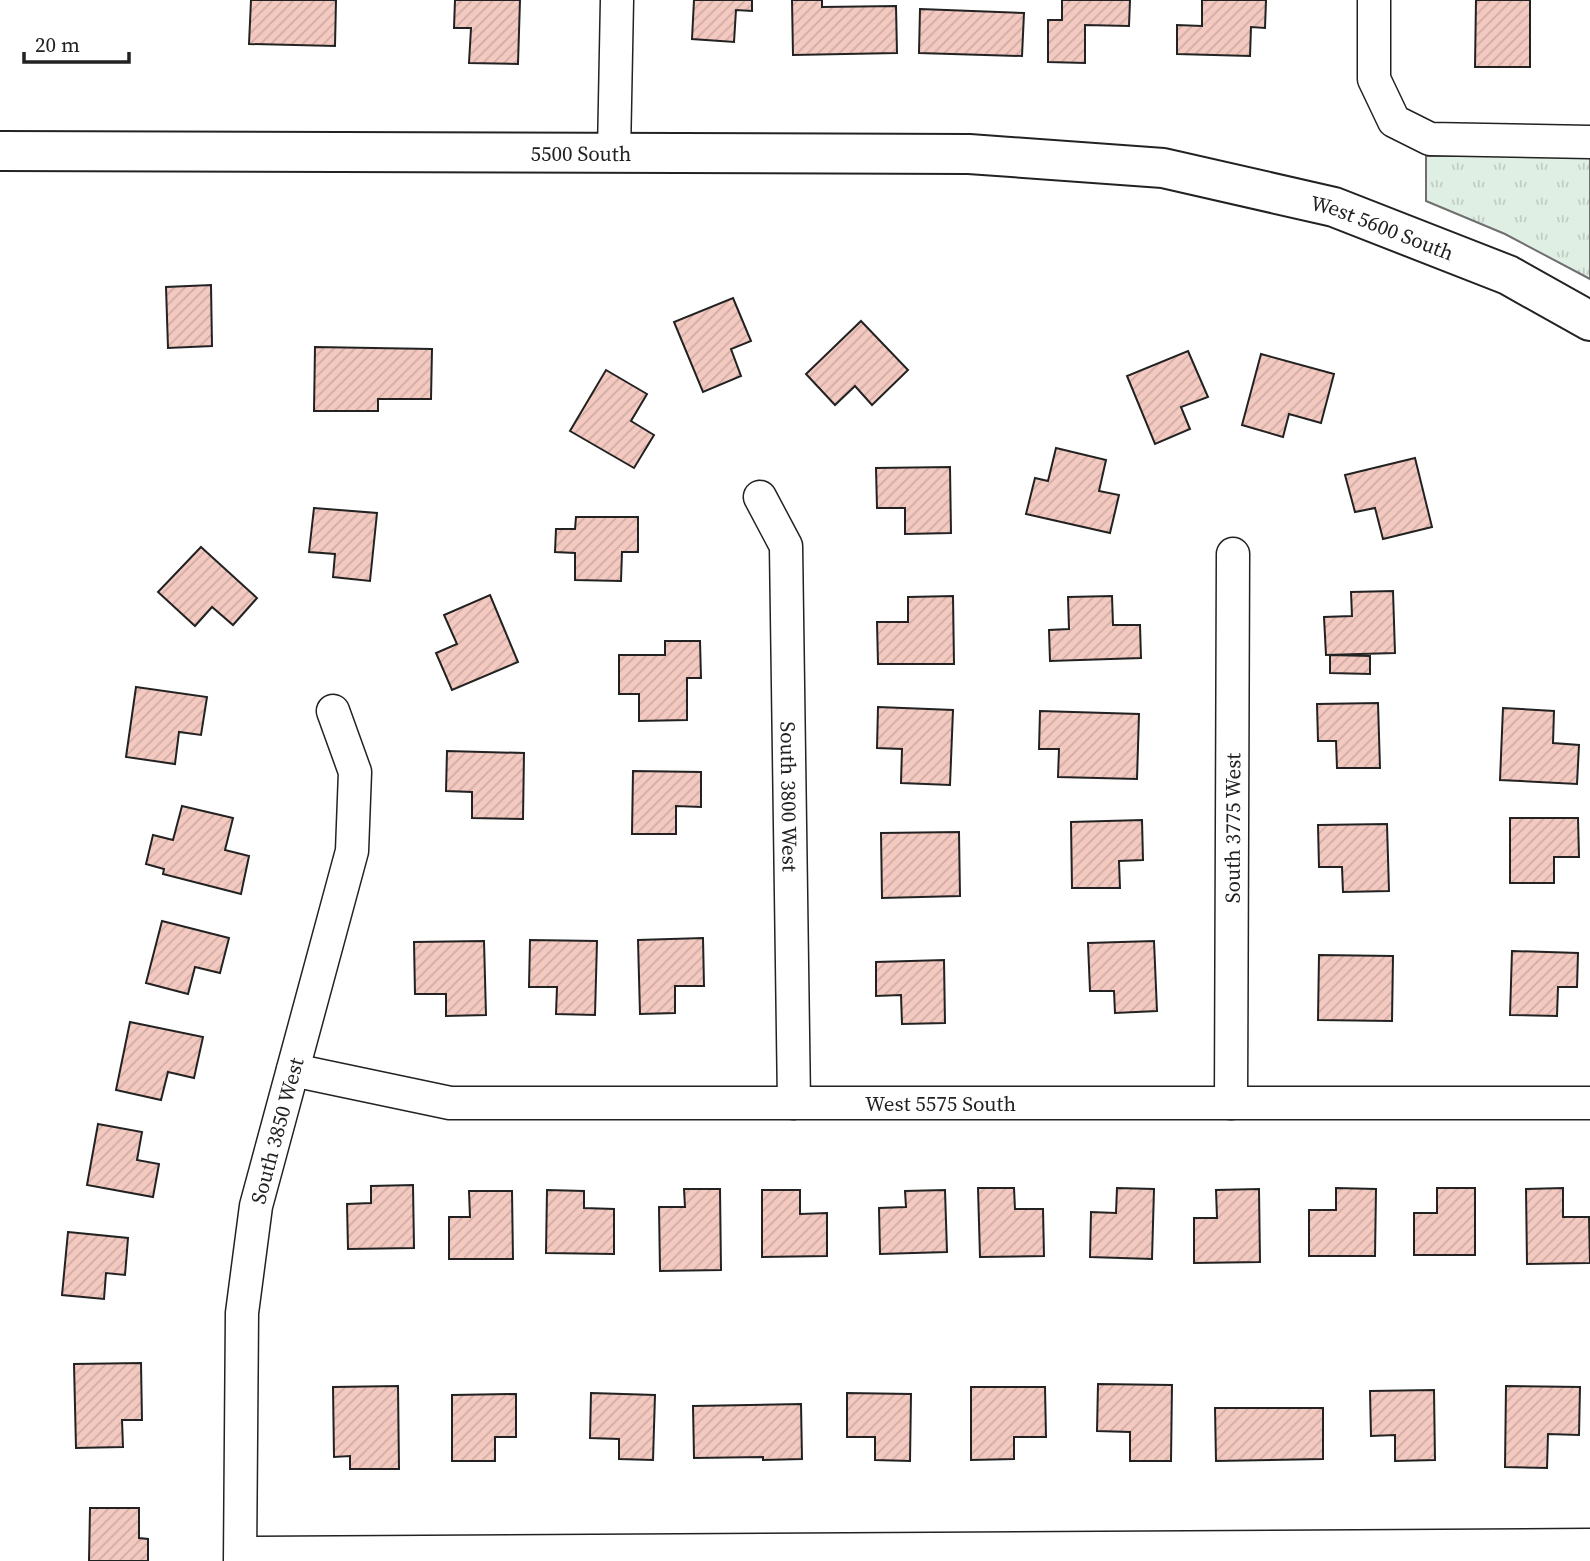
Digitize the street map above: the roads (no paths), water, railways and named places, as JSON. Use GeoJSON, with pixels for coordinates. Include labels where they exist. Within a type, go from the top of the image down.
{"type":"FeatureCollection","features":[{"type":"Feature","properties":{"kind":"main road","name":"5500 South"},"geometry":{"type":"LineString","coordinates":[[0,151],[969,154],[1163,168]]}},
{"type":"Feature","properties":{"kind":"main road","name":"West 5600 South"},"geometry":{"type":"LineString","coordinates":[[1163,168],[1334,207],[1508,275],[1590,321]]}},
{"type":"Feature","properties":{"kind":"street"},"geometry":{"type":"LineString","coordinates":[[614,153],[617,0]]}},
{"type":"Feature","properties":{"kind":"street"},"geometry":{"type":"LineString","coordinates":[[1374,0],[1374,79],[1394,121],[1430,139],[1590,142]]}},
{"type":"Feature","properties":{"kind":"street","name":"South 3800 West"},"geometry":{"type":"LineString","coordinates":[[760,497],[786,546],[794,1103]]}},
{"type":"Feature","properties":{"kind":"street","name":"South 3775 West"},"geometry":{"type":"LineString","coordinates":[[1231,1103],[1233,554]]}},
{"type":"Feature","properties":{"kind":"street","name":"South 3850 West"},"geometry":{"type":"LineString","coordinates":[[241,1557],[242,1313],[256,1206],[352,851],[355,772],[333,711]]}},
{"type":"Feature","properties":{"kind":"street","name":"West 5575 South"},"geometry":{"type":"LineString","coordinates":[[293,1070],[450,1103],[1590,1103]]}},
{"type":"Feature","properties":{"kind":"street"},"geometry":{"type":"LineString","coordinates":[[241,1557],[1590,1545]]}}]}
